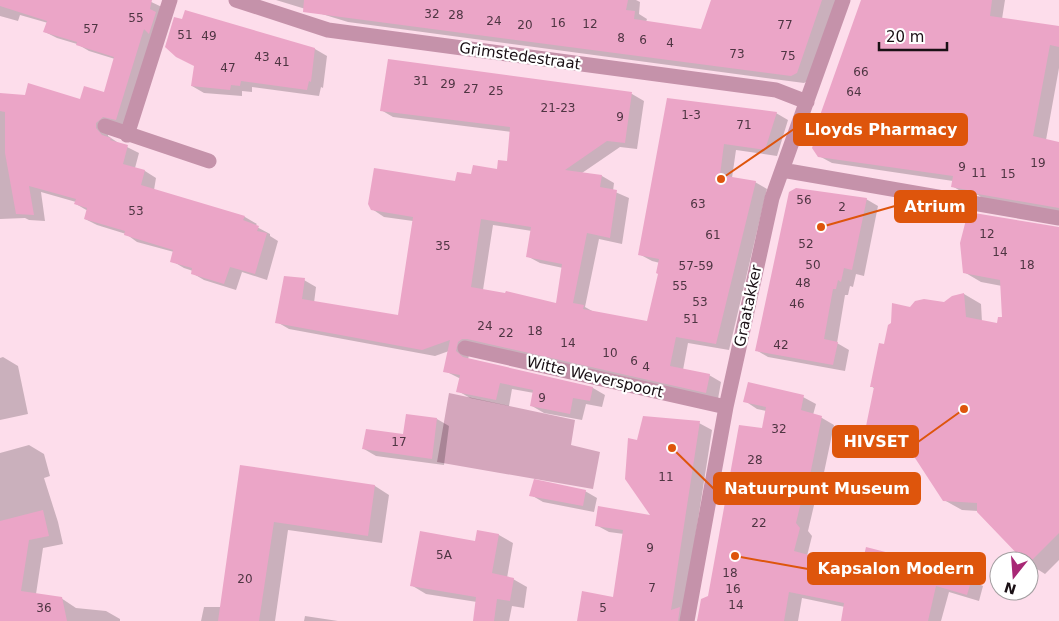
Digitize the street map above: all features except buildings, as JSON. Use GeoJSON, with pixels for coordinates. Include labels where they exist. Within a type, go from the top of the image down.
{"type":"FeatureCollection","features":[{"type":"Feature","properties":{"kind":"street"},"geometry":{"type":"LineString","coordinates":[[128,136],[170,0]]}},
{"type":"Feature","properties":{"kind":"street","name":"Grimstedestraat"},"geometry":{"type":"LineString","coordinates":[[236,0],[328,30],[776,90],[807,102]]}},
{"type":"Feature","properties":{"kind":"street","name":"Graatakker"},"geometry":{"type":"LineString","coordinates":[[687,621],[726,407],[772,198],[843,0]]}},
{"type":"Feature","properties":{"kind":"street"},"geometry":{"type":"LineString","coordinates":[[104,126],[128,136],[209,162]]}},
{"type":"Feature","properties":{"kind":"street"},"geometry":{"type":"LineString","coordinates":[[782,170],[1059,218]]}},
{"type":"Feature","properties":{"kind":"street","name":"Witte Weverspoort"},"geometry":{"type":"LineString","coordinates":[[465,348],[726,407]]}},
{"type":"Feature","properties":{"kind":"shaded area"},"geometry":{"type":"Polygon","coordinates":[[[449,393],[575,420],[571,445],[600,452],[593,489],[437,462],[449,393]]]}},
{"type":"Feature","properties":{"kind":"place","name":"Lloyds Pharmacy"},"geometry":{"type":"Point","coordinates":[721,179]}},
{"type":"Feature","properties":{"kind":"place","name":"Atrium"},"geometry":{"type":"Point","coordinates":[821,227]}},
{"type":"Feature","properties":{"kind":"place","name":"HIVSET"},"geometry":{"type":"Point","coordinates":[964,409]}},
{"type":"Feature","properties":{"kind":"place","name":"Natuurpunt Museum"},"geometry":{"type":"Point","coordinates":[672,448]}},
{"type":"Feature","properties":{"kind":"place","name":"Kapsalon Modern"},"geometry":{"type":"Point","coordinates":[735,556]}}]}
